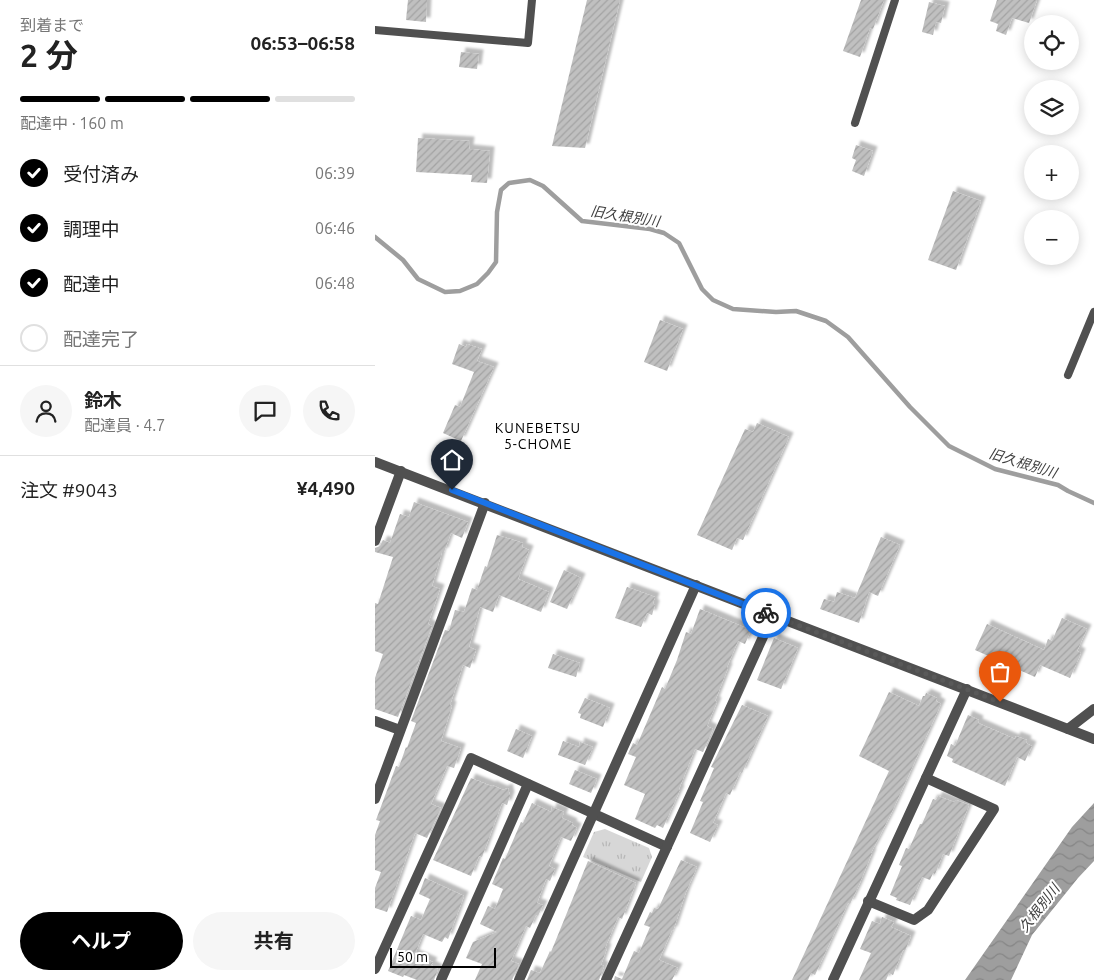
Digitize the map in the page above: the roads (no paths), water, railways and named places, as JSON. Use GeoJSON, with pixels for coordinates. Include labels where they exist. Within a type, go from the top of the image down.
{"type":"FeatureCollection","features":[{"type":"Feature","properties":{"kind":"street"},"geometry":{"type":"LineString","coordinates":[[375,462],[1093,739]]}},
{"type":"Feature","properties":{"kind":"street"},"geometry":{"type":"LineString","coordinates":[[375,541],[401,471]]}},
{"type":"Feature","properties":{"kind":"street"},"geometry":{"type":"LineString","coordinates":[[375,799],[485,503]]}},
{"type":"Feature","properties":{"kind":"street"},"geometry":{"type":"LineString","coordinates":[[519,980],[696,585]]}},
{"type":"Feature","properties":{"kind":"street"},"geometry":{"type":"LineString","coordinates":[[606,980],[773,615]]}},
{"type":"Feature","properties":{"kind":"street"},"geometry":{"type":"LineString","coordinates":[[833,980],[868,900],[967,689]]}},
{"type":"Feature","properties":{"kind":"street"},"geometry":{"type":"LineString","coordinates":[[1068,729],[1094,709]]}},
{"type":"Feature","properties":{"kind":"street"},"geometry":{"type":"LineString","coordinates":[[375,721],[400,730]]}},
{"type":"Feature","properties":{"kind":"street"},"geometry":{"type":"LineString","coordinates":[[375,969],[471,758],[667,847]]}},
{"type":"Feature","properties":{"kind":"street"},"geometry":{"type":"LineString","coordinates":[[868,900],[914,920],[928,910],[994,809],[926,778]]}},
{"type":"Feature","properties":{"kind":"street"},"geometry":{"type":"LineString","coordinates":[[441,980],[528,784]]}},
{"type":"Feature","properties":{"kind":"lane"},"geometry":{"type":"LineString","coordinates":[[375,30],[528,43],[532,0]]}},
{"type":"Feature","properties":{"kind":"lane"},"geometry":{"type":"LineString","coordinates":[[855,123],[895,0]]}},
{"type":"Feature","properties":{"kind":"lane"},"geometry":{"type":"LineString","coordinates":[[1068,375],[1094,312]]}},
{"type":"Feature","properties":{"kind":"water","name":"久根別川"},"geometry":{"type":"Polygon","coordinates":[[[1094,803],[1094,861],[1032,935],[1011,980],[965,980],[1072,827],[1094,803]]]}},
{"type":"Feature","properties":{"kind":"waterway","name":"旧久根別川"},"geometry":{"type":"LineString","coordinates":[[375,237],[403,260],[418,279],[445,292],[460,291],[477,284],[496,262],[497,212],[501,190],[509,183],[530,180],[543,186],[582,221],[650,229],[664,233],[679,243],[702,289],[713,300],[733,309],[776,312],[796,311],[826,321],[848,337],[910,407],[949,446],[995,469],[1058,485],[1094,503]]}},
{"type":"Feature","properties":{"kind":"district","name":"KUNEBETSU 5-CHOME"},"geometry":{"type":"Point","coordinates":[538,436]}}]}
